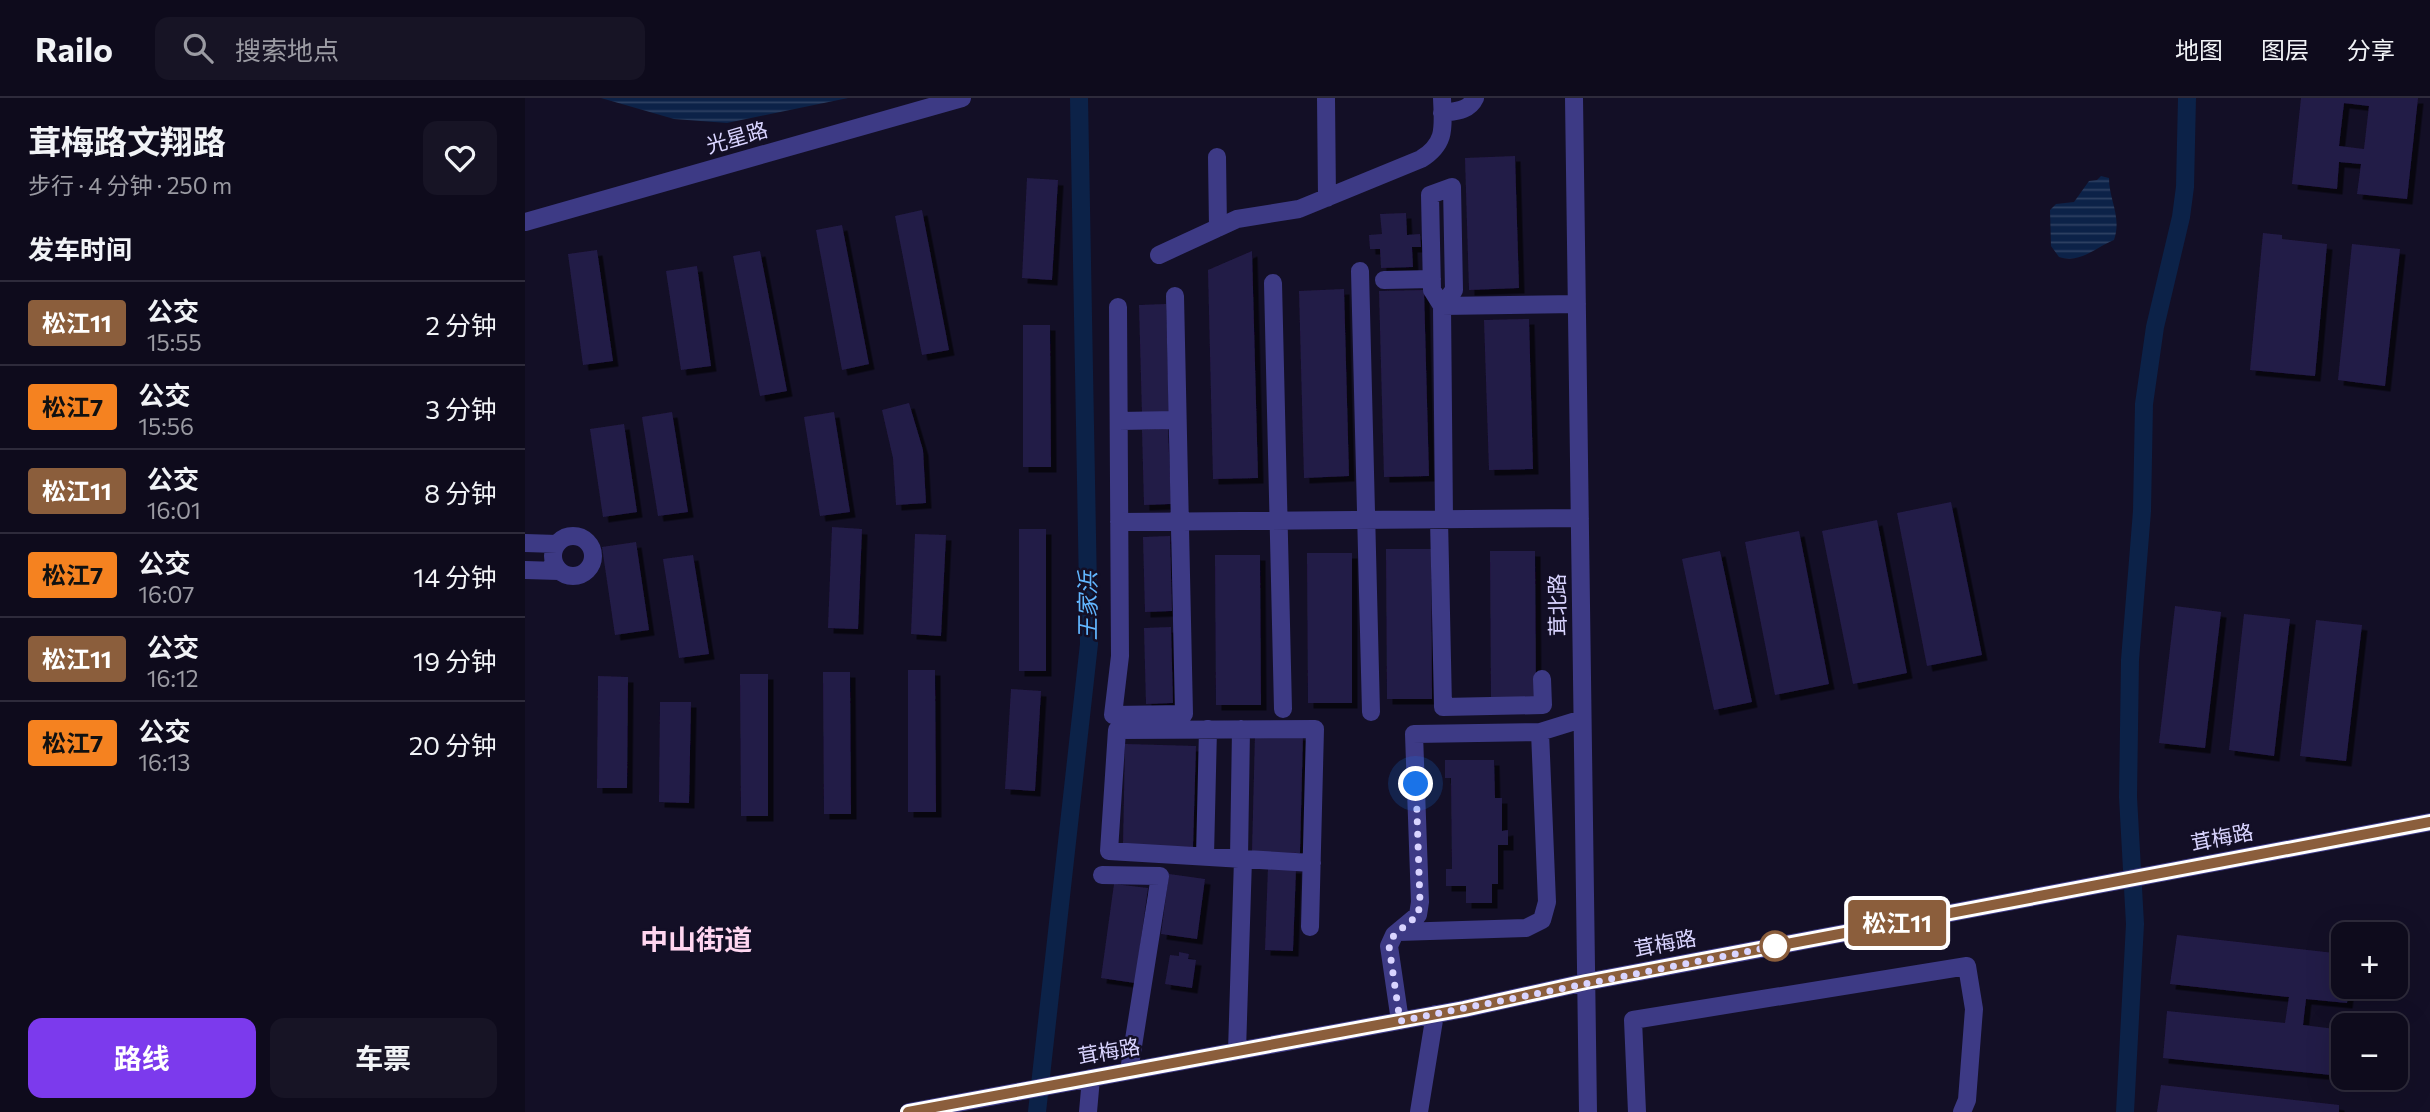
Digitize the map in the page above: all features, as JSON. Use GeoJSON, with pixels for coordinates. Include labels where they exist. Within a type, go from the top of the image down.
{"type":"FeatureCollection","features":[{"type":"Feature","properties":{"kind":"street","name":"光星路"},"geometry":{"type":"LineString","coordinates":[[525,222],[962,98]]}},
{"type":"Feature","properties":{"kind":"street"},"geometry":{"type":"LineString","coordinates":[[1326,98],[1327,198]]}},
{"type":"Feature","properties":{"kind":"street"},"geometry":{"type":"LineString","coordinates":[[1159,255],[1237,219],[1299,209],[1421,159],[1432,152],[1440,141],[1443,129],[1442,106],[1465,109],[1471,106],[1475,98]]}},
{"type":"Feature","properties":{"kind":"street","name":"茸北路"},"geometry":{"type":"LineString","coordinates":[[1574,98],[1588,1112]]}},
{"type":"Feature","properties":{"kind":"street"},"geometry":{"type":"LineString","coordinates":[[1217,157],[1218,228]]}},
{"type":"Feature","properties":{"kind":"street"},"geometry":{"type":"LineString","coordinates":[[1442,306],[1454,289],[1451,187],[1430,195],[1432,290],[1442,306],[1443,707],[1543,705],[1542,679]]}},
{"type":"Feature","properties":{"kind":"street"},"geometry":{"type":"LineString","coordinates":[[1360,271],[1371,712]]}},
{"type":"Feature","properties":{"kind":"street"},"geometry":{"type":"LineString","coordinates":[[1384,280],[1431,279]]}},
{"type":"Feature","properties":{"kind":"street"},"geometry":{"type":"LineString","coordinates":[[1273,283],[1283,709]]}},
{"type":"Feature","properties":{"kind":"street"},"geometry":{"type":"LineString","coordinates":[[1118,307],[1120,656],[1113,715],[1184,713],[1175,296]]}},
{"type":"Feature","properties":{"kind":"street"},"geometry":{"type":"LineString","coordinates":[[1442,306],[1577,304]]}},
{"type":"Feature","properties":{"kind":"street"},"geometry":{"type":"LineString","coordinates":[[1119,421],[1177,420]]}},
{"type":"Feature","properties":{"kind":"street"},"geometry":{"type":"LineString","coordinates":[[1119,522],[1580,518]]}},
{"type":"Feature","properties":{"kind":"street"},"geometry":{"type":"LineString","coordinates":[[525,543],[557,544],[568,536],[575,536],[588,542],[593,555],[589,568],[578,576],[564,575],[553,561],[557,544]]}},
{"type":"Feature","properties":{"kind":"street"},"geometry":{"type":"LineString","coordinates":[[525,570],[559,570]]}},
{"type":"Feature","properties":{"kind":"street"},"geometry":{"type":"LineString","coordinates":[[1400,1021],[1389,946],[1394,935],[1418,915],[1420,902],[1413,734],[1540,732],[1583,719]]}},
{"type":"Feature","properties":{"kind":"street"},"geometry":{"type":"LineString","coordinates":[[1205,856],[1209,729]]}},
{"type":"Feature","properties":{"kind":"street"},"geometry":{"type":"LineString","coordinates":[[1237,1051],[1241,729]]}},
{"type":"Feature","properties":{"kind":"street"},"geometry":{"type":"LineString","coordinates":[[1310,927],[1312,863],[1315,729],[1117,730],[1109,851],[1312,863]]}},
{"type":"Feature","properties":{"kind":"street"},"geometry":{"type":"LineString","coordinates":[[1398,932],[1526,928],[1542,920],[1547,902],[1540,732]]}},
{"type":"Feature","properties":{"kind":"street","name":"茸梅路"},"geometry":{"type":"LineString","coordinates":[[909,1112],[995,1101],[1069,1082],[1400,1021],[1586,982],[2430,822]]}},
{"type":"Feature","properties":{"kind":"street"},"geometry":{"type":"LineString","coordinates":[[1102,875],[1160,876],[1129,1071]]}},
{"type":"Feature","properties":{"kind":"street"},"geometry":{"type":"LineString","coordinates":[[1637,1112],[1633,1020],[1967,966],[1974,1009],[1967,1100],[1962,1112]]}},
{"type":"Feature","properties":{"kind":"street"},"geometry":{"type":"LineString","coordinates":[[1419,1112],[1435,1014]]}},
{"type":"Feature","properties":{"kind":"street"},"geometry":{"type":"LineString","coordinates":[[1088,1112],[1091,1078]]}},
{"type":"Feature","properties":{"kind":"water"},"geometry":{"type":"Polygon","coordinates":[[[601,98],[848,98],[727,123],[674,119],[601,98]]]}},
{"type":"Feature","properties":{"kind":"water"},"geometry":{"type":"Polygon","coordinates":[[[2101,176],[2109,178],[2117,224],[2114,240],[2081,257],[2059,257],[2051,246],[2050,210],[2056,204],[2074,202],[2089,181],[2097,180],[2101,176]]]}},
{"type":"Feature","properties":{"kind":"building"},"geometry":{"type":"Polygon","coordinates":[[[2301,98],[2418,98],[2407,199],[2357,194],[2361,164],[2339,162],[2337,189],[2292,184],[2301,98]],[[2344,103],[2339,146],[2364,149],[2369,106],[2344,103]]]}},
{"type":"Feature","properties":{"kind":"building"},"geometry":{"type":"Polygon","coordinates":[[[1515,156],[1519,288],[1469,290],[1465,158],[1515,156]]]}},
{"type":"Feature","properties":{"kind":"building"},"geometry":{"type":"Polygon","coordinates":[[[1027,178],[1058,180],[1052,280],[1022,278],[1027,178]]]}},
{"type":"Feature","properties":{"kind":"building"},"geometry":{"type":"Polygon","coordinates":[[[922,210],[949,350],[922,355],[895,216],[922,210]]]}},
{"type":"Feature","properties":{"kind":"building"},"geometry":{"type":"Polygon","coordinates":[[[1406,213],[1407,235],[1420,234],[1421,247],[1412,247],[1413,267],[1381,268],[1380,249],[1370,249],[1369,235],[1382,234],[1380,214],[1406,213]]]}},
{"type":"Feature","properties":{"kind":"building"},"geometry":{"type":"Polygon","coordinates":[[[842,225],[869,364],[842,370],[816,230],[842,225]]]}},
{"type":"Feature","properties":{"kind":"building"},"geometry":{"type":"Polygon","coordinates":[[[2263,233],[2282,235],[2282,239],[2327,244],[2315,376],[2250,370],[2263,233]]]}},
{"type":"Feature","properties":{"kind":"building"},"geometry":{"type":"Polygon","coordinates":[[[2352,244],[2400,249],[2385,386],[2338,380],[2352,244]]]}},
{"type":"Feature","properties":{"kind":"building"},"geometry":{"type":"Polygon","coordinates":[[[597,250],[613,361],[583,365],[568,254],[597,250]]]}},
{"type":"Feature","properties":{"kind":"building"},"geometry":{"type":"Polygon","coordinates":[[[760,251],[787,391],[760,396],[733,256],[760,251]]]}},
{"type":"Feature","properties":{"kind":"building"},"geometry":{"type":"Polygon","coordinates":[[[1252,251],[1258,478],[1213,479],[1208,270],[1252,251]]]}},
{"type":"Feature","properties":{"kind":"building"},"geometry":{"type":"Polygon","coordinates":[[[697,266],[711,366],[681,370],[666,271],[697,266]]]}},
{"type":"Feature","properties":{"kind":"building"},"geometry":{"type":"Polygon","coordinates":[[[1344,289],[1349,476],[1304,478],[1299,291],[1344,289]]]}},
{"type":"Feature","properties":{"kind":"building"},"geometry":{"type":"Polygon","coordinates":[[[1424,290],[1429,476],[1384,477],[1379,291],[1424,290]]]}},
{"type":"Feature","properties":{"kind":"building"},"geometry":{"type":"Polygon","coordinates":[[[1166,304],[1169,414],[1142,415],[1139,305],[1166,304]]]}},
{"type":"Feature","properties":{"kind":"building"},"geometry":{"type":"Polygon","coordinates":[[[1529,319],[1533,469],[1489,470],[1484,320],[1529,319]]]}},
{"type":"Feature","properties":{"kind":"building"},"geometry":{"type":"Polygon","coordinates":[[[1023,325],[1050,325],[1051,467],[1023,467],[1023,325]]]}},
{"type":"Feature","properties":{"kind":"building"},"geometry":{"type":"Polygon","coordinates":[[[909,403],[923,450],[926,503],[896,505],[893,458],[882,410],[909,403]]]}},
{"type":"Feature","properties":{"kind":"building"},"geometry":{"type":"Polygon","coordinates":[[[672,412],[688,512],[658,516],[642,417],[672,412]]]}},
{"type":"Feature","properties":{"kind":"building"},"geometry":{"type":"Polygon","coordinates":[[[834,412],[850,512],[820,516],[804,417],[834,412]]]}},
{"type":"Feature","properties":{"kind":"building"},"geometry":{"type":"Polygon","coordinates":[[[624,424],[637,512],[603,517],[590,429],[624,424]]]}},
{"type":"Feature","properties":{"kind":"building"},"geometry":{"type":"Polygon","coordinates":[[[1168,429],[1171,504],[1144,505],[1142,430],[1168,429]]]}},
{"type":"Feature","properties":{"kind":"building"},"geometry":{"type":"Polygon","coordinates":[[[1951,502],[1982,655],[1927,666],[1897,513],[1951,502]]]}},
{"type":"Feature","properties":{"kind":"building"},"geometry":{"type":"Polygon","coordinates":[[[1877,520],[1907,673],[1853,684],[1822,531],[1877,520]]]}},
{"type":"Feature","properties":{"kind":"building"},"geometry":{"type":"Polygon","coordinates":[[[832,527],[862,529],[858,629],[828,628],[832,527]]]}},
{"type":"Feature","properties":{"kind":"building"},"geometry":{"type":"Polygon","coordinates":[[[1019,529],[1046,529],[1046,671],[1019,671],[1019,529]]]}},
{"type":"Feature","properties":{"kind":"building"},"geometry":{"type":"Polygon","coordinates":[[[1799,531],[1829,684],[1775,695],[1745,542],[1799,531]]]}},
{"type":"Feature","properties":{"kind":"building"},"geometry":{"type":"Polygon","coordinates":[[[915,534],[946,535],[941,636],[911,634],[915,534]]]}},
{"type":"Feature","properties":{"kind":"building"},"geometry":{"type":"Polygon","coordinates":[[[1170,536],[1172,611],[1145,612],[1143,537],[1170,536]]]}},
{"type":"Feature","properties":{"kind":"building"},"geometry":{"type":"Polygon","coordinates":[[[636,542],[649,630],[615,635],[602,547],[636,542]]]}},
{"type":"Feature","properties":{"kind":"building"},"geometry":{"type":"Polygon","coordinates":[[[1386,549],[1431,549],[1432,699],[1387,699],[1386,549]]]}},
{"type":"Feature","properties":{"kind":"building"},"geometry":{"type":"Polygon","coordinates":[[[1490,551],[1535,551],[1536,701],[1491,701],[1490,551]]]}},
{"type":"Feature","properties":{"kind":"building"},"geometry":{"type":"Polygon","coordinates":[[[1720,551],[1752,702],[1714,710],[1682,559],[1720,551]]]}},
{"type":"Feature","properties":{"kind":"building"},"geometry":{"type":"Polygon","coordinates":[[[1307,553],[1352,553],[1352,703],[1308,703],[1307,553]]]}},
{"type":"Feature","properties":{"kind":"building"},"geometry":{"type":"Polygon","coordinates":[[[693,555],[709,654],[679,658],[663,559],[693,555]]]}},
{"type":"Feature","properties":{"kind":"building"},"geometry":{"type":"Polygon","coordinates":[[[1215,555],[1260,555],[1261,705],[1216,705],[1215,555]]]}},
{"type":"Feature","properties":{"kind":"building"},"geometry":{"type":"Polygon","coordinates":[[[2175,606],[2221,612],[2205,748],[2159,743],[2175,606]]]}},
{"type":"Feature","properties":{"kind":"building"},"geometry":{"type":"Polygon","coordinates":[[[2244,614],[2290,619],[2274,756],[2229,750],[2244,614]]]}},
{"type":"Feature","properties":{"kind":"building"},"geometry":{"type":"Polygon","coordinates":[[[2316,620],[2362,625],[2346,761],[2300,756],[2316,620]]]}},
{"type":"Feature","properties":{"kind":"building"},"geometry":{"type":"Polygon","coordinates":[[[1171,627],[1173,703],[1146,704],[1144,628],[1171,627]]]}},
{"type":"Feature","properties":{"kind":"building"},"geometry":{"type":"Polygon","coordinates":[[[908,670],[935,670],[936,812],[908,812],[908,670]]]}},
{"type":"Feature","properties":{"kind":"building"},"geometry":{"type":"Polygon","coordinates":[[[823,672],[850,672],[851,814],[824,814],[823,672]]]}},
{"type":"Feature","properties":{"kind":"building"},"geometry":{"type":"Polygon","coordinates":[[[740,674],[768,674],[768,816],[741,816],[740,674]]]}},
{"type":"Feature","properties":{"kind":"building"},"geometry":{"type":"Polygon","coordinates":[[[598,676],[628,677],[627,788],[597,788],[598,676]]]}},
{"type":"Feature","properties":{"kind":"building"},"geometry":{"type":"Polygon","coordinates":[[[1011,689],[1041,691],[1035,791],[1005,789],[1011,689]]]}},
{"type":"Feature","properties":{"kind":"building"},"geometry":{"type":"Polygon","coordinates":[[[660,702],[691,702],[689,803],[659,802],[660,702]]]}},
{"type":"Feature","properties":{"kind":"building"},"geometry":{"type":"Polygon","coordinates":[[[1255,734],[1303,735],[1300,853],[1252,852],[1255,734]]]}},
{"type":"Feature","properties":{"kind":"building"},"geometry":{"type":"Polygon","coordinates":[[[1125,744],[1196,746],[1193,847],[1123,845],[1125,744]]]}},
{"type":"Feature","properties":{"kind":"building"},"geometry":{"type":"Polygon","coordinates":[[[1445,760],[1494,760],[1495,798],[1502,798],[1502,831],[1508,830],[1508,845],[1498,845],[1498,884],[1492,884],[1492,903],[1466,903],[1466,886],[1446,886],[1446,869],[1452,869],[1451,778],[1445,778],[1445,760]]]}},
{"type":"Feature","properties":{"kind":"building"},"geometry":{"type":"Polygon","coordinates":[[[1268,867],[1296,868],[1293,951],[1265,950],[1268,867]]]}},
{"type":"Feature","properties":{"kind":"building"},"geometry":{"type":"Polygon","coordinates":[[[1169,874],[1205,879],[1197,939],[1161,934],[1169,874]]]}},
{"type":"Feature","properties":{"kind":"building"},"geometry":{"type":"Polygon","coordinates":[[[1114,884],[1148,888],[1135,983],[1101,978],[1114,884]]]}},
{"type":"Feature","properties":{"kind":"building"},"geometry":{"type":"Polygon","coordinates":[[[2177,935],[2331,953],[2331,999],[2348,999],[2347,1003],[2306,999],[2303,1025],[2331,1028],[2331,1075],[2163,1058],[2167,1011],[2285,1023],[2289,997],[2170,984],[2177,935]]]}},
{"type":"Feature","properties":{"kind":"building"},"geometry":{"type":"Polygon","coordinates":[[[1179,952],[1189,954],[1188,959],[1196,960],[1192,988],[1165,984],[1170,955],[1179,956],[1179,952]]]}},
{"type":"Feature","properties":{"kind":"building"},"geometry":{"type":"Polygon","coordinates":[[[2161,1085],[2339,1105],[2339,1112],[2157,1112],[2161,1085]]]}},
{"type":"Feature","properties":{"kind":"waterway","name":"王家浜"},"geometry":{"type":"LineString","coordinates":[[1037,1112],[1089,644],[1079,98]]}},
{"type":"Feature","properties":{"kind":"waterway"},"geometry":{"type":"LineString","coordinates":[[2125,1112],[2135,924],[2128,797],[2130,660],[2142,511],[2144,404],[2155,327],[2181,217],[2185,187],[2187,98]]}},
{"type":"Feature","properties":{"kind":"bus line","name":"松江11"},"geometry":{"type":"LineString","coordinates":[[908,1112],[1464,1009],[1586,982],[2430,822]]}},
{"type":"Feature","properties":{"kind":"district","name":"中山街道"},"geometry":{"type":"Point","coordinates":[696,940]}},
{"type":"Feature","properties":{"kind":"route"},"geometry":{"type":"LineString","coordinates":[[1416,784],[1420,902],[1418,915],[1394,935],[1389,946],[1400,1021],[1775,946]]}}]}
